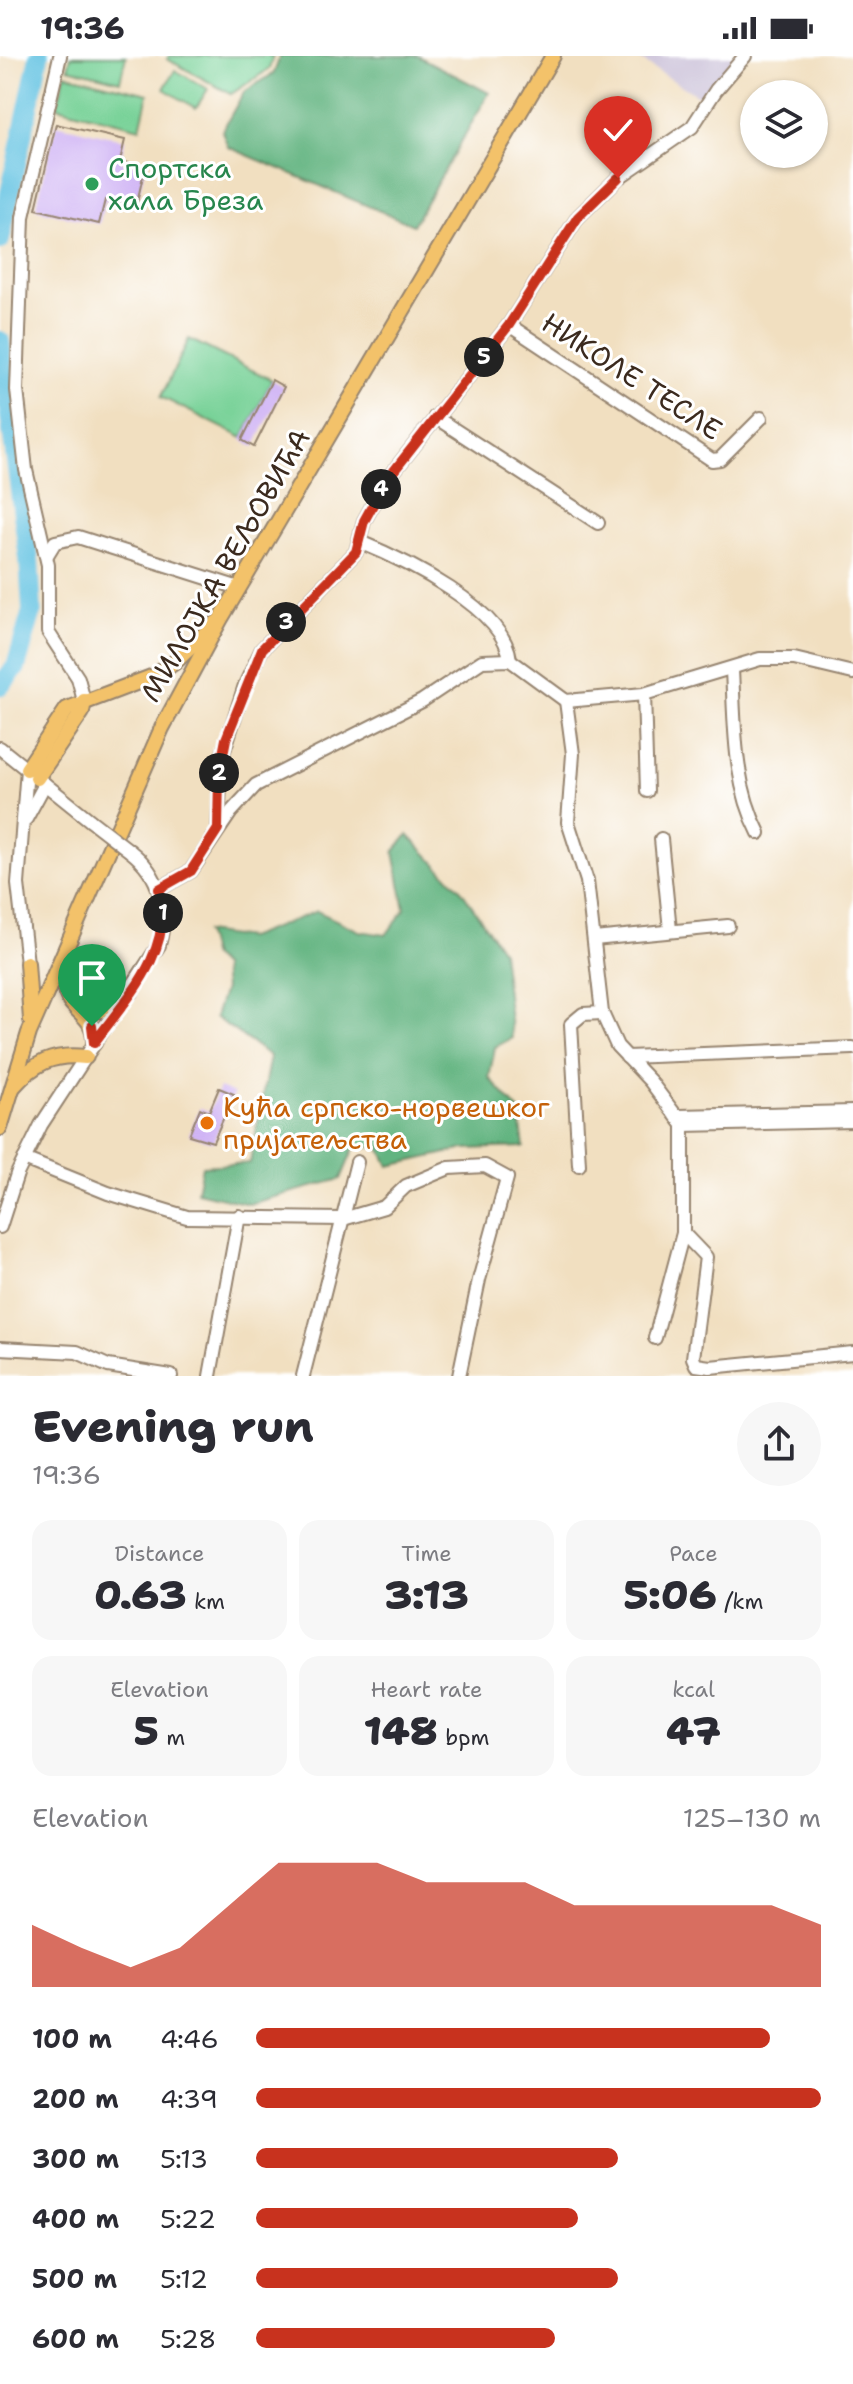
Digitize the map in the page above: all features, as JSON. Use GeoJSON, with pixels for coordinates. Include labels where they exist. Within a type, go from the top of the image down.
{"type":"FeatureCollection","features":[{"type":"Feature","properties":{"kind":"main road","name":"МИЛОЈКА ВЕЉОВИЋА"},"geometry":{"type":"LineString","coordinates":[[0,1128],[29,1033],[155,743],[220,620],[553,56]]}},
{"type":"Feature","properties":{"kind":"main road"},"geometry":{"type":"LineString","coordinates":[[36,777],[67,709],[165,670],[220,620]]}},
{"type":"Feature","properties":{"kind":"main road"},"geometry":{"type":"LineString","coordinates":[[72,931],[65,990],[95,1033],[94,1043]]}},
{"type":"Feature","properties":{"kind":"main road"},"geometry":{"type":"LineString","coordinates":[[27,963],[32,1000],[29,1033]]}},
{"type":"Feature","properties":{"kind":"main road"},"geometry":{"type":"LineString","coordinates":[[82,1011],[106,1010],[131,992]]}},
{"type":"Feature","properties":{"kind":"main road"},"geometry":{"type":"LineString","coordinates":[[10,1090],[28,1070],[47,1059],[86,1057]]}},
{"type":"Feature","properties":{"kind":"street"},"geometry":{"type":"LineString","coordinates":[[60,56],[23,217],[17,354],[20,428],[47,555],[50,584],[48,632],[78,678],[84,701]]}},
{"type":"Feature","properties":{"kind":"street"},"geometry":{"type":"LineString","coordinates":[[218,829],[221,760],[257,658],[272,637],[356,552],[371,505],[435,417],[509,325],[578,217],[618,178],[692,127],[716,90],[745,56]]}},
{"type":"Feature","properties":{"kind":"street","name":"НИКОЛЕ ТЕСЛЕ"},"geometry":{"type":"LineString","coordinates":[[509,325],[712,460],[720,459],[761,418]]}},
{"type":"Feature","properties":{"kind":"street"},"geometry":{"type":"LineString","coordinates":[[435,417],[598,523]]}},
{"type":"Feature","properties":{"kind":"street"},"geometry":{"type":"LineString","coordinates":[[47,555],[55,542],[63,537],[78,537],[239,588]]}},
{"type":"Feature","properties":{"kind":"street"},"geometry":{"type":"LineString","coordinates":[[360,542],[392,555],[467,602],[502,635],[509,646],[510,660]]}},
{"type":"Feature","properties":{"kind":"street"},"geometry":{"type":"LineString","coordinates":[[159,889],[191,871],[245,795],[265,779],[422,701],[482,661],[510,660],[566,701],[644,694],[732,670],[760,659],[777,657],[853,673]]}},
{"type":"Feature","properties":{"kind":"street"},"geometry":{"type":"LineString","coordinates":[[732,670],[738,768],[743,794],[759,833]]}},
{"type":"Feature","properties":{"kind":"street"},"geometry":{"type":"LineString","coordinates":[[644,694],[647,791]]}},
{"type":"Feature","properties":{"kind":"street"},"geometry":{"type":"LineString","coordinates":[[566,701],[573,754],[568,822],[587,881],[602,1013],[608,1031],[627,1057],[681,1120],[683,1233],[655,1338]]}},
{"type":"Feature","properties":{"kind":"street"},"geometry":{"type":"LineString","coordinates":[[0,748],[146,866],[159,889],[163,908],[162,933],[155,954],[94,1043],[24,1159],[0,1227]]}},
{"type":"Feature","properties":{"kind":"street"},"geometry":{"type":"LineString","coordinates":[[27,963],[18,884],[24,822],[23,784],[36,777]]}},
{"type":"Feature","properties":{"kind":"street"},"geometry":{"type":"LineString","coordinates":[[24,822],[36,777]]}},
{"type":"Feature","properties":{"kind":"street"},"geometry":{"type":"LineString","coordinates":[[661,839],[670,930]]}},
{"type":"Feature","properties":{"kind":"street"},"geometry":{"type":"LineString","coordinates":[[594,939],[728,926]]}},
{"type":"Feature","properties":{"kind":"street"},"geometry":{"type":"LineString","coordinates":[[579,1165],[571,1024],[583,1014],[602,1013]]}},
{"type":"Feature","properties":{"kind":"street"},"geometry":{"type":"LineString","coordinates":[[627,1057],[853,1048]]}},
{"type":"Feature","properties":{"kind":"street"},"geometry":{"type":"LineString","coordinates":[[681,1120],[853,1112]]}},
{"type":"Feature","properties":{"kind":"street"},"geometry":{"type":"LineString","coordinates":[[681,1120],[853,1121]]}},
{"type":"Feature","properties":{"kind":"street"},"geometry":{"type":"LineString","coordinates":[[24,1159],[108,1193],[187,1217],[343,1219],[384,1207],[406,1186],[449,1168],[485,1166],[507,1178],[479,1280],[459,1376]]}},
{"type":"Feature","properties":{"kind":"street"},"geometry":{"type":"LineString","coordinates":[[303,1376],[357,1162]]}},
{"type":"Feature","properties":{"kind":"street"},"geometry":{"type":"LineString","coordinates":[[210,1376],[239,1216]]}},
{"type":"Feature","properties":{"kind":"street"},"geometry":{"type":"LineString","coordinates":[[683,1233],[706,1257],[693,1358],[696,1365],[710,1367],[853,1353]]}},
{"type":"Feature","properties":{"kind":"street"},"geometry":{"type":"LineString","coordinates":[[0,1348],[77,1352],[108,1371],[171,1376]]}},
{"type":"Feature","properties":{"kind":"shaded area"},"geometry":{"type":"Polygon","coordinates":[[[634,56],[745,56],[736,68],[698,96],[634,56]]]}},
{"type":"Feature","properties":{"kind":"green space"},"geometry":{"type":"Polygon","coordinates":[[[71,56],[126,56],[120,81],[68,68],[71,56]]]}},
{"type":"Feature","properties":{"kind":"green space"},"geometry":{"type":"Polygon","coordinates":[[[169,56],[273,56],[269,69],[231,94],[167,59],[169,56]]]}},
{"type":"Feature","properties":{"kind":"green space"},"geometry":{"type":"Polygon","coordinates":[[[280,56],[418,56],[489,93],[413,225],[228,147],[222,131],[244,92],[274,73],[280,56]]]}},
{"type":"Feature","properties":{"kind":"green space"},"geometry":{"type":"Polygon","coordinates":[[[175,70],[208,89],[196,108],[164,89],[175,70]]]}},
{"type":"Feature","properties":{"kind":"green space"},"geometry":{"type":"Polygon","coordinates":[[[65,74],[148,94],[140,128],[57,107],[65,74]]]}},
{"type":"Feature","properties":{"kind":"green space"},"geometry":{"type":"Polygon","coordinates":[[[189,339],[272,380],[243,438],[161,397],[189,339]]]}},
{"type":"Feature","properties":{"kind":"green space"},"geometry":{"type":"Polygon","coordinates":[[[408,835],[462,891],[502,951],[512,1038],[495,1047],[489,1078],[519,1111],[524,1147],[465,1149],[389,1166],[379,1146],[354,1148],[341,1179],[249,1204],[197,1192],[202,1166],[250,1163],[270,1056],[215,1017],[224,989],[222,967],[212,957],[205,932],[248,938],[317,911],[359,931],[386,935],[405,909],[394,852],[408,835]]]}},
{"type":"Feature","properties":{"kind":"building","name":"Спортска хала Бреза"},"geometry":{"type":"Polygon","coordinates":[[[56,124],[125,140],[120,161],[145,167],[136,207],[105,200],[99,224],[36,209],[56,124]]]}},
{"type":"Feature","properties":{"kind":"building"},"geometry":{"type":"Polygon","coordinates":[[[272,380],[284,387],[254,447],[242,440],[272,380]]]}},
{"type":"Feature","properties":{"kind":"building","name":"Кућа српско-норвешког пријатељства"},"geometry":{"type":"Polygon","coordinates":[[[219,1088],[234,1094],[213,1142],[189,1135],[200,1108],[209,1112],[219,1088]]]}},
{"type":"Feature","properties":{"kind":"waterway"},"geometry":{"type":"LineString","coordinates":[[0,240],[39,56]]}},
{"type":"Feature","properties":{"kind":"waterway"},"geometry":{"type":"LineString","coordinates":[[0,341],[29,559],[32,611],[16,667],[0,686]]}},
{"type":"Feature","properties":{"kind":"place","name":"Спортска хала Бреза"},"geometry":{"type":"Point","coordinates":[92,184]}},
{"type":"Feature","properties":{"kind":"place","name":"Кућа српско-норвешког пријатељства"},"geometry":{"type":"Point","coordinates":[207,1123]}},
{"type":"Feature","properties":{"kind":"route"},"geometry":{"type":"LineString","coordinates":[[92,1026],[94,1043],[155,954],[163,925],[159,889],[191,871],[218,829],[219,774],[226,739],[245,685],[262,649],[356,552],[364,521],[386,481],[509,325],[578,217],[618,178]]}}]}
